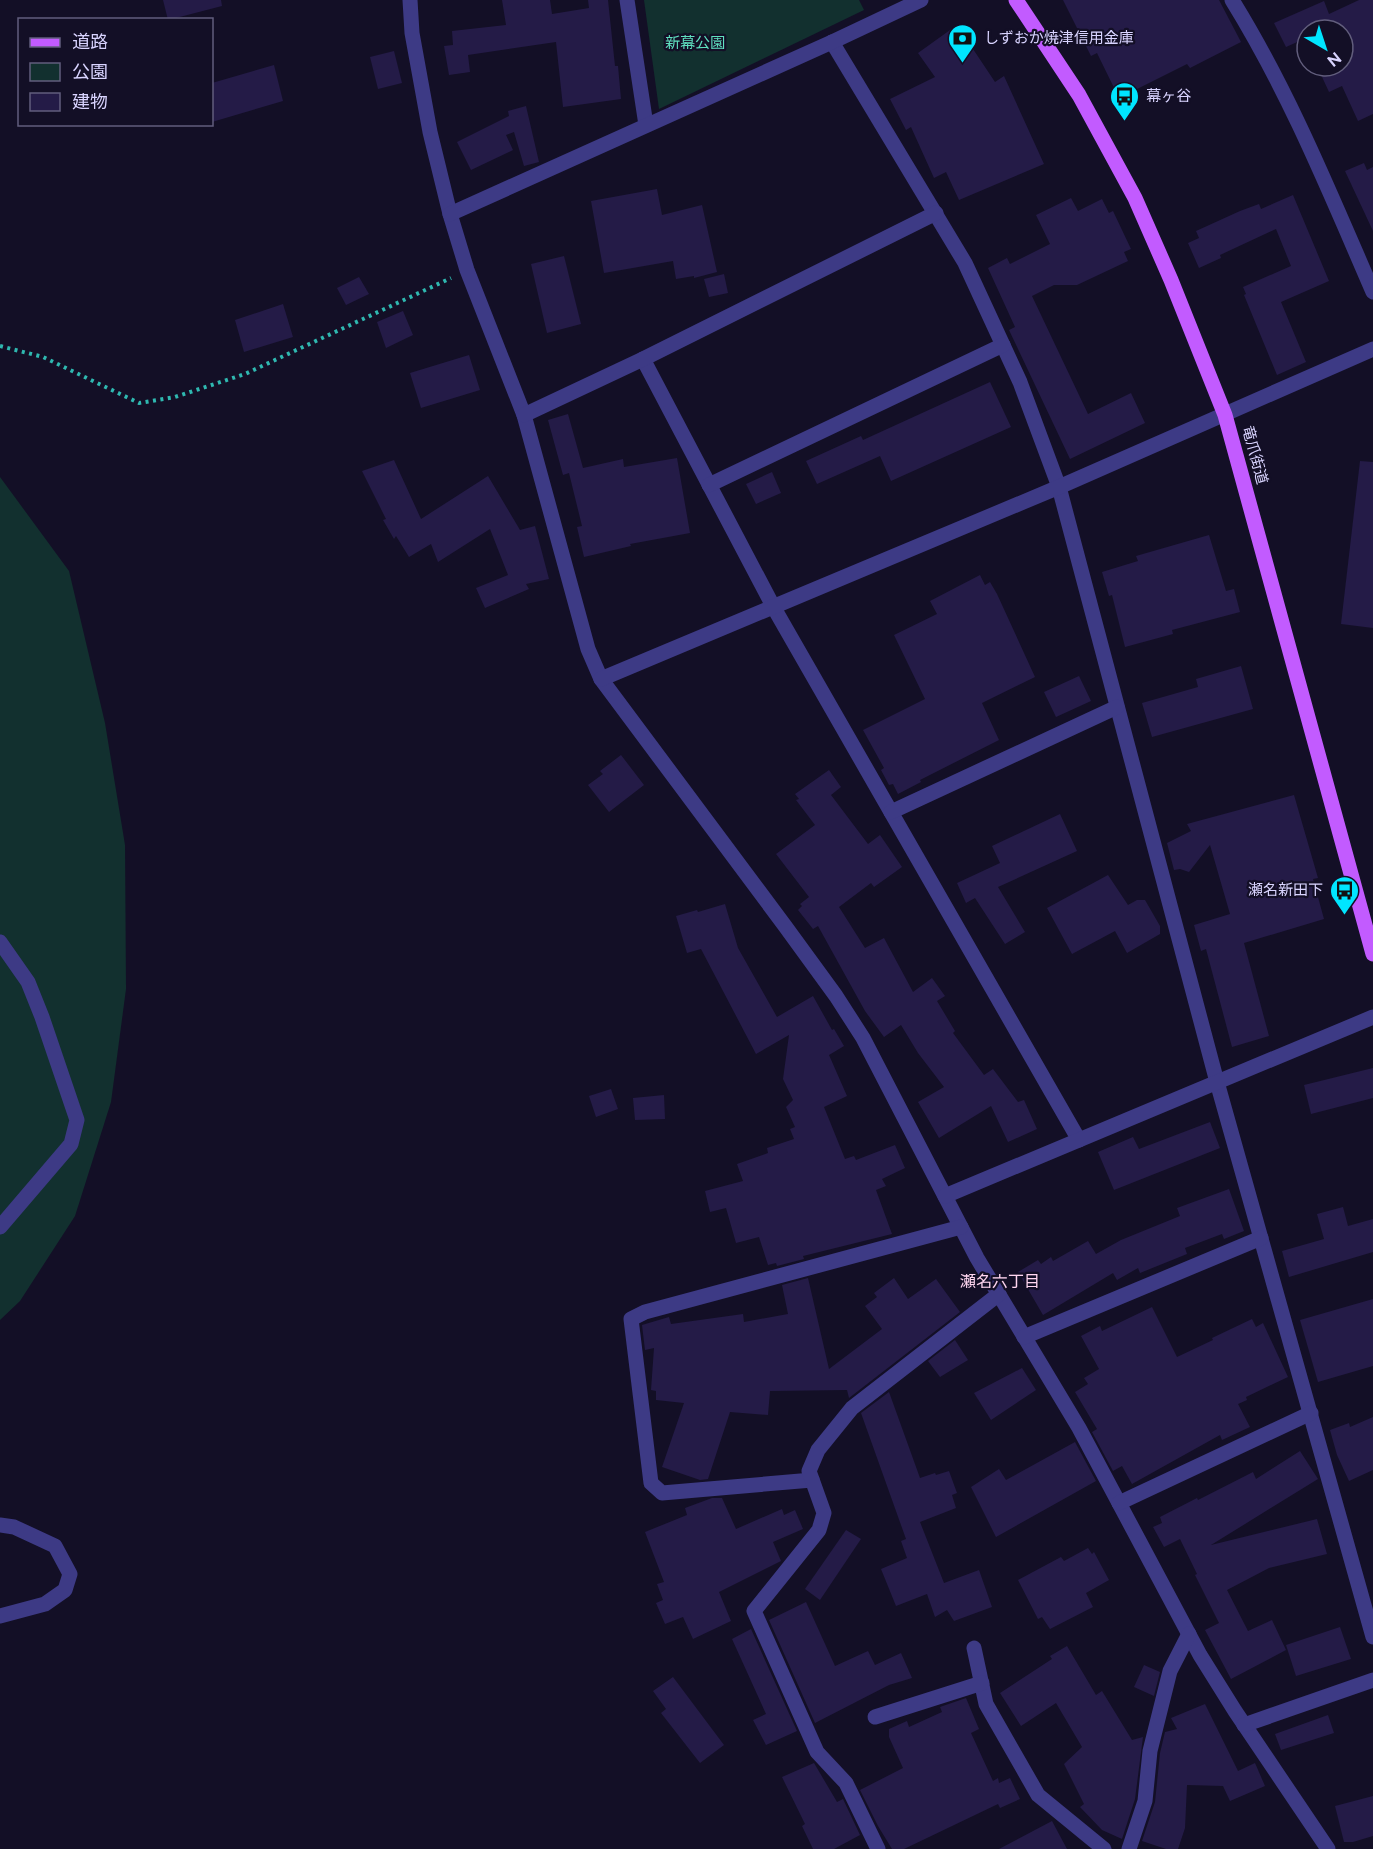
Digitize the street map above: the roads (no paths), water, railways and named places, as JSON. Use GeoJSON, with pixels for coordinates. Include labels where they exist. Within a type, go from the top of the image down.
{"type":"FeatureCollection","features":[{"type":"Feature","properties":{"kind":"main road","name":"竜爪街道"},"geometry":{"type":"LineString","coordinates":[[1016,0],[1079,95],[1135,198],[1171,280],[1225,415],[1373,954]]}},
{"type":"Feature","properties":{"kind":"street"},"geometry":{"type":"LineString","coordinates":[[410,0],[412,33],[430,132],[450,214],[468,270],[524,415],[588,650],[601,679],[842,1005],[863,1038],[961,1227],[1079,1428],[1189,1634],[1245,1725],[1328,1849]]}},
{"type":"Feature","properties":{"kind":"street"},"geometry":{"type":"LineString","coordinates":[[627,0],[646,124]]}},
{"type":"Feature","properties":{"kind":"street"},"geometry":{"type":"LineString","coordinates":[[450,214],[921,0]]}},
{"type":"Feature","properties":{"kind":"street"},"geometry":{"type":"LineString","coordinates":[[1232,0],[1254,35],[1309,144],[1373,292]]}},
{"type":"Feature","properties":{"kind":"street"},"geometry":{"type":"LineString","coordinates":[[832,42],[965,263],[1020,382],[1059,486],[1217,1082],[1373,1637]]}},
{"type":"Feature","properties":{"kind":"street"},"geometry":{"type":"LineString","coordinates":[[524,415],[643,359],[936,213]]}},
{"type":"Feature","properties":{"kind":"street"},"geometry":{"type":"LineString","coordinates":[[709,484],[1003,345]]}},
{"type":"Feature","properties":{"kind":"street"},"geometry":{"type":"LineString","coordinates":[[601,679],[774,608],[1225,415],[1373,349]]}},
{"type":"Feature","properties":{"kind":"street"},"geometry":{"type":"LineString","coordinates":[[643,359],[774,608],[1079,1140]]}},
{"type":"Feature","properties":{"kind":"street"},"geometry":{"type":"LineString","coordinates":[[891,812],[1117,707]]}},
{"type":"Feature","properties":{"kind":"street"},"geometry":{"type":"LineString","coordinates":[[0,942],[28,982],[77,1120],[71,1144],[0,1227]]}},
{"type":"Feature","properties":{"kind":"street"},"geometry":{"type":"LineString","coordinates":[[945,1196],[1373,1017]]}},
{"type":"Feature","properties":{"kind":"street"},"geometry":{"type":"LineString","coordinates":[[812,1480],[662,1493],[651,1483],[631,1319],[645,1312],[961,1227]]}},
{"type":"Feature","properties":{"kind":"street"},"geometry":{"type":"LineString","coordinates":[[1024,1337],[1260,1238]]}},
{"type":"Feature","properties":{"kind":"street"},"geometry":{"type":"LineString","coordinates":[[878,1849],[846,1783],[817,1752],[754,1611],[819,1530],[824,1513],[809,1472],[818,1450],[852,1408],[999,1294]]}},
{"type":"Feature","properties":{"kind":"street"},"geometry":{"type":"LineString","coordinates":[[1119,1503],[1311,1413]]}},
{"type":"Feature","properties":{"kind":"street"},"geometry":{"type":"LineString","coordinates":[[0,1525],[14,1527],[55,1546],[70,1574],[65,1590],[45,1604],[0,1616]]}},
{"type":"Feature","properties":{"kind":"street"},"geometry":{"type":"LineString","coordinates":[[1130,1849],[1145,1801],[1150,1750],[1170,1671],[1189,1634]]}},
{"type":"Feature","properties":{"kind":"street"},"geometry":{"type":"LineString","coordinates":[[974,1648],[986,1704],[1038,1795],[1104,1849]]}},
{"type":"Feature","properties":{"kind":"street"},"geometry":{"type":"LineString","coordinates":[[1245,1725],[1373,1680]]}},
{"type":"Feature","properties":{"kind":"street"},"geometry":{"type":"LineString","coordinates":[[875,1717],[982,1683]]}},
{"type":"Feature","properties":{"kind":"place","name":"しずおか焼津信用金庫"},"geometry":{"type":"Point","coordinates":[963,64]}},
{"type":"Feature","properties":{"kind":"place","name":"幕ヶ谷"},"geometry":{"type":"Point","coordinates":[1125,122]}},
{"type":"Feature","properties":{"kind":"place","name":"瀬名新田下"},"geometry":{"type":"Point","coordinates":[1344,916]}},
{"type":"Feature","properties":{"kind":"district","name":"瀬名六丁目"},"geometry":{"type":"Point","coordinates":[1000,1281]}},
{"type":"Feature","properties":{"kind":"park label","name":"新幕公園"},"geometry":{"type":"Point","coordinates":[695,43]}}]}
